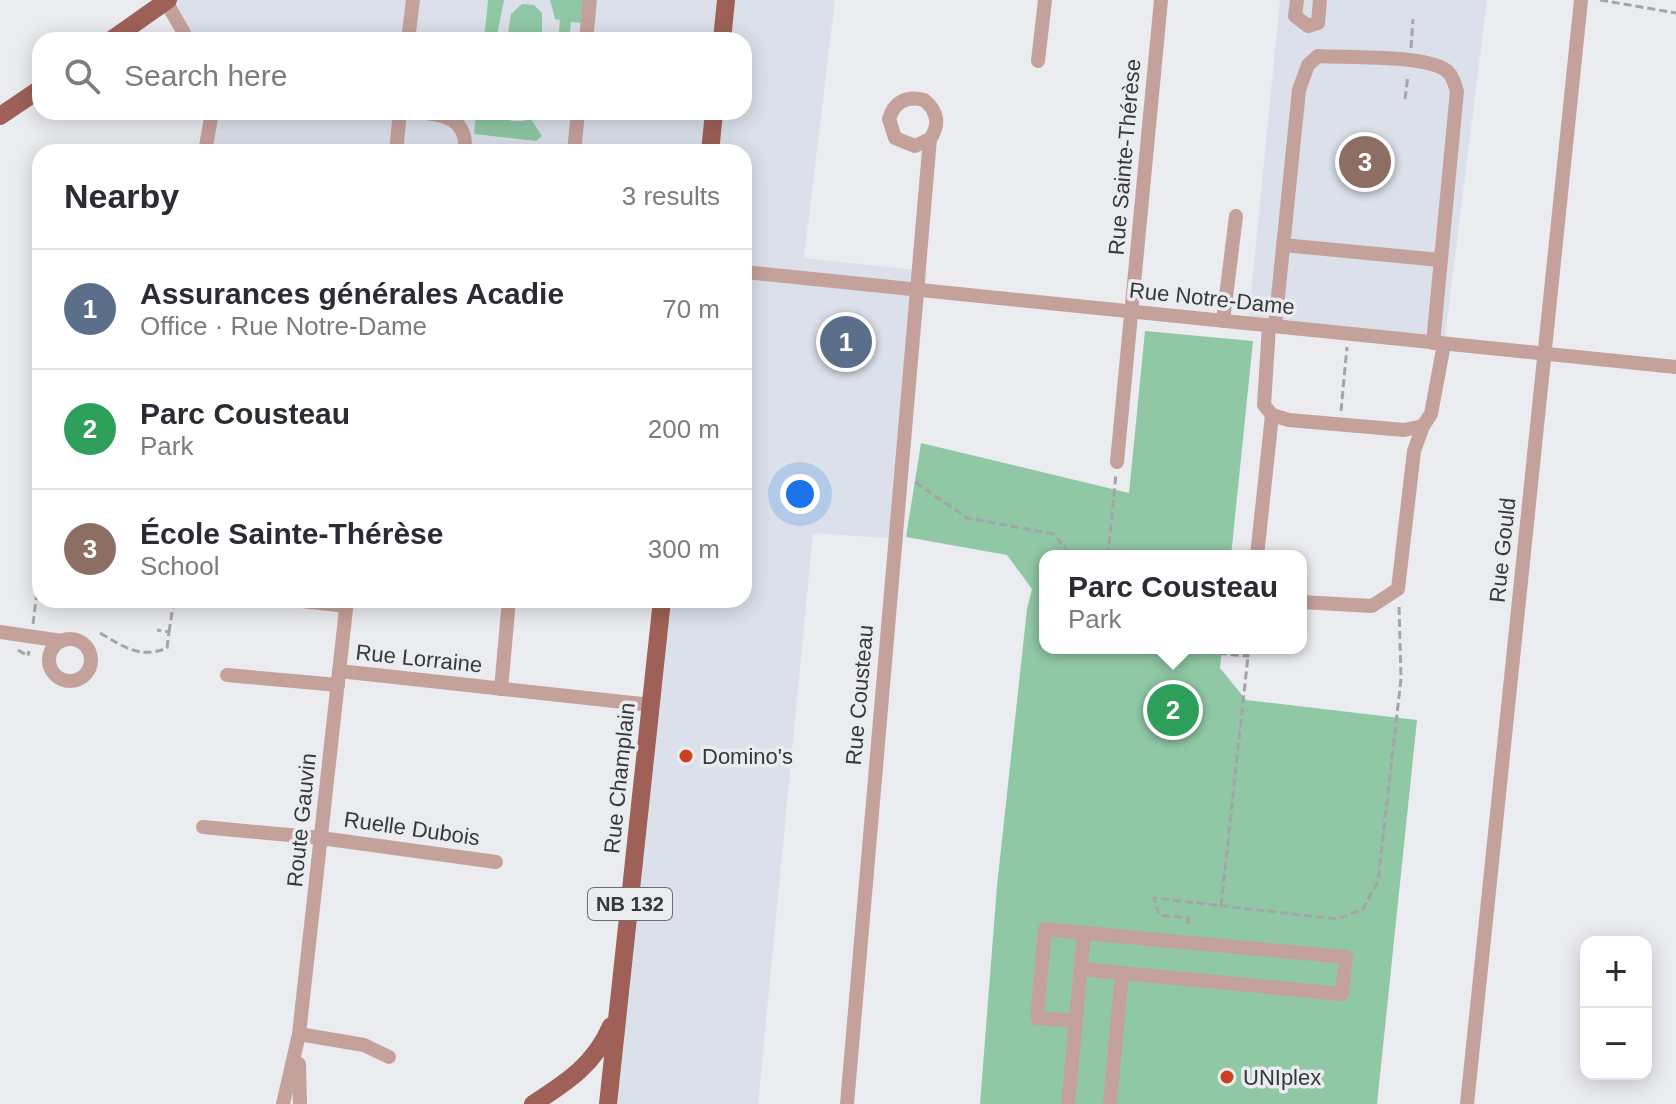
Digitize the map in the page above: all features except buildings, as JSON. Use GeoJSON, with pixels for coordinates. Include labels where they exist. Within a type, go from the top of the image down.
{"type":"FeatureCollection","features":[{"type":"Feature","properties":{"kind":"main road"},"geometry":{"type":"LineString","coordinates":[[723,32],[726,0]]}},
{"type":"Feature","properties":{"kind":"main road"},"geometry":{"type":"LineString","coordinates":[[122,32],[166,1]]}},
{"type":"Feature","properties":{"kind":"main road"},"geometry":{"type":"LineString","coordinates":[[1,117],[32,95]]}},
{"type":"Feature","properties":{"kind":"main road"},"geometry":{"type":"LineString","coordinates":[[711,144],[713,120]]}},
{"type":"Feature","properties":{"kind":"main road","name":"Rue Champlain"},"geometry":{"type":"LineString","coordinates":[[608,1104],[661,608]]}},
{"type":"Feature","properties":{"kind":"main road"},"geometry":{"type":"LineString","coordinates":[[533,1104],[576,1077],[601,1050],[618,1009]]}},
{"type":"Feature","properties":{"kind":"street"},"geometry":{"type":"LineString","coordinates":[[409,32],[413,0]]}},
{"type":"Feature","properties":{"kind":"street"},"geometry":{"type":"LineString","coordinates":[[587,32],[590,0]]}},
{"type":"Feature","properties":{"kind":"street"},"geometry":{"type":"LineString","coordinates":[[1038,61],[1045,0]]}},
{"type":"Feature","properties":{"kind":"street","name":"Rue Sainte-Thérèse"},"geometry":{"type":"LineString","coordinates":[[1117,462],[1161,0]]}},
{"type":"Feature","properties":{"kind":"street"},"geometry":{"type":"LineString","coordinates":[[1297,0],[1295,16],[1308,26],[1318,23],[1320,0]]}},
{"type":"Feature","properties":{"kind":"street","name":"Rue Gould"},"geometry":{"type":"LineString","coordinates":[[1467,1104],[1581,0]]}},
{"type":"Feature","properties":{"kind":"street"},"geometry":{"type":"LineString","coordinates":[[166,1],[183,32]]}},
{"type":"Feature","properties":{"kind":"street"},"geometry":{"type":"LineString","coordinates":[[1307,602],[1372,606],[1398,589],[1414,451],[1431,414],[1438,343],[1440,260],[1457,91],[1450,74],[1437,65],[1318,56],[1308,65],[1299,90],[1264,405],[1272,415],[1339,424],[1404,430],[1423,426]]}},
{"type":"Feature","properties":{"kind":"street"},"geometry":{"type":"LineString","coordinates":[[206,144],[211,120]]}},
{"type":"Feature","properties":{"kind":"street"},"geometry":{"type":"LineString","coordinates":[[397,144],[399,120]]}},
{"type":"Feature","properties":{"kind":"street"},"geometry":{"type":"LineString","coordinates":[[451,120],[464,136],[465,144]]}},
{"type":"Feature","properties":{"kind":"street"},"geometry":{"type":"LineString","coordinates":[[575,144],[577,120]]}},
{"type":"Feature","properties":{"kind":"street","name":"Rue Cousteau"},"geometry":{"type":"LineString","coordinates":[[847,1104],[914,289],[930,139]]}},
{"type":"Feature","properties":{"kind":"street"},"geometry":{"type":"LineString","coordinates":[[1223,321],[1236,216]]}},
{"type":"Feature","properties":{"kind":"street"},"geometry":{"type":"LineString","coordinates":[[1283,245],[1440,260]]}},
{"type":"Feature","properties":{"kind":"street","name":"Rue Notre-Dame"},"geometry":{"type":"LineString","coordinates":[[752,273],[1676,367]]}},
{"type":"Feature","properties":{"kind":"street"},"geometry":{"type":"LineString","coordinates":[[1258,550],[1272,415]]}},
{"type":"Feature","properties":{"kind":"street","name":"Route Gauvin"},"geometry":{"type":"LineString","coordinates":[[300,1104],[299,1040],[346,608]]}},
{"type":"Feature","properties":{"kind":"street","name":"Rue Lorraine"},"geometry":{"type":"LineString","coordinates":[[227,675],[338,678],[501,689],[508,608]]}},
{"type":"Feature","properties":{"kind":"street"},"geometry":{"type":"LineString","coordinates":[[0,632],[62,641]]}},
{"type":"Feature","properties":{"kind":"street"},"geometry":{"type":"LineString","coordinates":[[501,689],[651,705]]}},
{"type":"Feature","properties":{"kind":"street","name":"Ruelle Dubois"},"geometry":{"type":"LineString","coordinates":[[203,827],[321,838],[496,862]]}},
{"type":"Feature","properties":{"kind":"street"},"geometry":{"type":"LineString","coordinates":[[1076,1021],[1037,1018],[1045,929],[1346,957],[1342,994],[1081,969]]}},
{"type":"Feature","properties":{"kind":"street"},"geometry":{"type":"LineString","coordinates":[[1068,1104],[1084,933]]}},
{"type":"Feature","properties":{"kind":"street"},"geometry":{"type":"LineString","coordinates":[[1110,1104],[1122,973]]}},
{"type":"Feature","properties":{"kind":"street"},"geometry":{"type":"LineString","coordinates":[[299,1040],[364,1045],[389,1057]]}},
{"type":"Feature","properties":{"kind":"street","name":"Route Gauvin"},"geometry":{"type":"LineString","coordinates":[[283,1104],[299,1040]]}},
{"type":"Feature","properties":{"kind":"path"},"geometry":{"type":"LineString","coordinates":[[1600,0],[1676,13]]}},
{"type":"Feature","properties":{"kind":"path"},"geometry":{"type":"LineString","coordinates":[[1339,424],[1348,334]]}},
{"type":"Feature","properties":{"kind":"path"},"geometry":{"type":"LineString","coordinates":[[1109,550],[1117,462]]}},
{"type":"Feature","properties":{"kind":"path"},"geometry":{"type":"LineString","coordinates":[[906,476],[967,518],[1054,534],[1066,550]]}},
{"type":"Feature","properties":{"kind":"path"},"geometry":{"type":"LineString","coordinates":[[1188,924],[1188,918],[1159,915],[1154,898],[1337,919],[1363,909],[1378,881],[1401,679],[1398,589]]}},
{"type":"Feature","properties":{"kind":"path"},"geometry":{"type":"LineString","coordinates":[[33,621],[35,608]]}},
{"type":"Feature","properties":{"kind":"path"},"geometry":{"type":"LineString","coordinates":[[100,633],[130,651],[151,655],[167,648],[173,608]]}},
{"type":"Feature","properties":{"kind":"path"},"geometry":{"type":"LineString","coordinates":[[157,630],[169,632]]}},
{"type":"Feature","properties":{"kind":"path"},"geometry":{"type":"LineString","coordinates":[[1221,906],[1248,656],[1226,654]]}},
{"type":"Feature","properties":{"kind":"shaded area"},"geometry":{"type":"Polygon","coordinates":[[[168,0],[835,0],[804,258],[927,271],[900,539],[813,533],[758,1104],[608,1104],[661,608],[752,608],[752,144],[206,144],[211,120],[752,120],[752,32],[184,32],[168,0]]]}},
{"type":"Feature","properties":{"kind":"shaded area"},"geometry":{"type":"Polygon","coordinates":[[[1280,0],[1487,0],[1444,344],[1248,324],[1280,0]]]}},
{"type":"Feature","properties":{"kind":"green space"},"geometry":{"type":"Polygon","coordinates":[[[488,0],[504,0],[498,32],[485,32],[488,0]]]}},
{"type":"Feature","properties":{"kind":"green space"},"geometry":{"type":"Polygon","coordinates":[[[550,0],[584,0],[581,23],[571,22],[570,32],[559,32],[560,20],[555,19],[550,0]]]}},
{"type":"Feature","properties":{"kind":"green space"},"geometry":{"type":"Polygon","coordinates":[[[522,4],[534,5],[542,13],[542,32],[508,32],[511,14],[522,4]]]}},
{"type":"Feature","properties":{"kind":"green space"},"geometry":{"type":"Polygon","coordinates":[[[475,120],[532,120],[542,136],[536,141],[474,134],[475,120]]]}},
{"type":"Feature","properties":{"kind":"green space"},"geometry":{"type":"Polygon","coordinates":[[[1145,331],[1253,341],[1232,550],[1039,550],[1039,654],[1221,654],[1220,668],[1246,700],[1417,720],[1377,1104],[980,1104],[997,886],[1027,609],[1032,589],[1007,555],[906,537],[921,443],[1129,493],[1145,331]]]}},
{"type":"Feature","properties":{"kind":"place","name":"École Sainte-Thérèse"},"geometry":{"type":"Point","coordinates":[1365,162]}},
{"type":"Feature","properties":{"kind":"place","name":"Assurances générales Acadie"},"geometry":{"type":"Point","coordinates":[846,342]}},
{"type":"Feature","properties":{"kind":"place","name":"Parc Cousteau"},"geometry":{"type":"Point","coordinates":[1173,710]}},
{"type":"Feature","properties":{"kind":"place","name":"Domino's"},"geometry":{"type":"Point","coordinates":[686,756]}},
{"type":"Feature","properties":{"kind":"place","name":"UNIplex"},"geometry":{"type":"Point","coordinates":[1227,1077]}}]}
